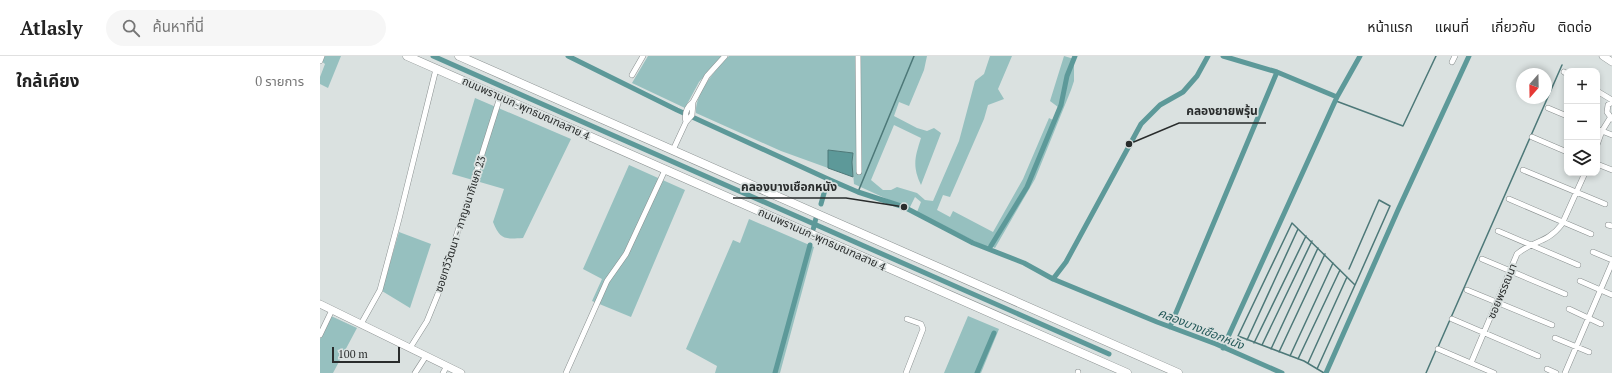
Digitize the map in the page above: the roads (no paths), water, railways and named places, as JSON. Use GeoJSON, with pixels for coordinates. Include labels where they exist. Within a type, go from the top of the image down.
{"type":"FeatureCollection","features":[{"type":"Feature","properties":{"kind":"main road","name":"ถนนพรานนก-พุทธมณฑลสาย 4"},"geometry":{"type":"LineString","coordinates":[[407,56],[1127,373]]}},
{"type":"Feature","properties":{"kind":"main road","name":"ถนนพรานนก-พุทธมณฑลสาย 4"},"geometry":{"type":"LineString","coordinates":[[459,56],[1178,373]]}},
{"type":"Feature","properties":{"kind":"street"},"geometry":{"type":"LineString","coordinates":[[320,61],[322,56]]}},
{"type":"Feature","properties":{"kind":"street"},"geometry":{"type":"LineString","coordinates":[[632,75],[643,56]]}},
{"type":"Feature","properties":{"kind":"street"},"geometry":{"type":"LineString","coordinates":[[674,150],[686,120],[692,115],[692,105],[707,76],[725,56]]}},
{"type":"Feature","properties":{"kind":"street"},"geometry":{"type":"LineString","coordinates":[[858,56],[860,172]]}},
{"type":"Feature","properties":{"kind":"street"},"geometry":{"type":"LineString","coordinates":[[1452,62],[1455,56]]}},
{"type":"Feature","properties":{"kind":"street"},"geometry":{"type":"LineString","coordinates":[[1603,56],[1612,62]]}},
{"type":"Feature","properties":{"kind":"street"},"geometry":{"type":"LineString","coordinates":[[361,324],[380,290],[436,69]]}},
{"type":"Feature","properties":{"kind":"street"},"geometry":{"type":"LineString","coordinates":[[1600,93],[1612,101],[1607,108],[1611,118],[1600,130],[1612,135]]}},
{"type":"Feature","properties":{"kind":"street","name":"ซอยทวีวัฒนา - กาญจนาภิเษก 23"},"geometry":{"type":"LineString","coordinates":[[410,348],[427,321],[438,294],[500,97]]}},
{"type":"Feature","properties":{"kind":"street"},"geometry":{"type":"LineString","coordinates":[[1548,108],[1564,115]]}},
{"type":"Feature","properties":{"kind":"street"},"geometry":{"type":"LineString","coordinates":[[1532,137],[1564,151]]}},
{"type":"Feature","properties":{"kind":"street"},"geometry":{"type":"LineString","coordinates":[[1600,165],[1612,170]]}},
{"type":"Feature","properties":{"kind":"street"},"geometry":{"type":"LineString","coordinates":[[566,373],[607,281],[626,254],[665,170]]}},
{"type":"Feature","properties":{"kind":"street"},"geometry":{"type":"LineString","coordinates":[[1523,170],[1605,204]]}},
{"type":"Feature","properties":{"kind":"street","name":"ซอยพรรณนา"},"geometry":{"type":"LineString","coordinates":[[1471,363],[1517,254],[1523,249],[1552,236],[1562,222],[1584,176]]}},
{"type":"Feature","properties":{"kind":"street"},"geometry":{"type":"LineString","coordinates":[[1509,199],[1591,234]]}},
{"type":"Feature","properties":{"kind":"street"},"geometry":{"type":"LineString","coordinates":[[1498,231],[1578,265]]}},
{"type":"Feature","properties":{"kind":"street"},"geometry":{"type":"LineString","coordinates":[[1565,373],[1612,262],[1593,252]]}},
{"type":"Feature","properties":{"kind":"street"},"geometry":{"type":"LineString","coordinates":[[1482,259],[1566,294]]}},
{"type":"Feature","properties":{"kind":"street"},"geometry":{"type":"LineString","coordinates":[[1580,281],[1612,295]]}},
{"type":"Feature","properties":{"kind":"street"},"geometry":{"type":"LineString","coordinates":[[1467,290],[1552,325]]}},
{"type":"Feature","properties":{"kind":"street"},"geometry":{"type":"LineString","coordinates":[[320,304],[426,356],[445,370],[460,373]]}},
{"type":"Feature","properties":{"kind":"street"},"geometry":{"type":"LineString","coordinates":[[1568,309],[1602,324]]}},
{"type":"Feature","properties":{"kind":"street"},"geometry":{"type":"LineString","coordinates":[[320,335],[332,310]]}},
{"type":"Feature","properties":{"kind":"street"},"geometry":{"type":"LineString","coordinates":[[906,373],[923,329],[921,324],[907,319]]}},
{"type":"Feature","properties":{"kind":"street"},"geometry":{"type":"LineString","coordinates":[[1452,319],[1538,356]]}},
{"type":"Feature","properties":{"kind":"street"},"geometry":{"type":"LineString","coordinates":[[1555,338],[1589,352]]}},
{"type":"Feature","properties":{"kind":"street"},"geometry":{"type":"LineString","coordinates":[[1438,349],[1494,373]]}},
{"type":"Feature","properties":{"kind":"street"},"geometry":{"type":"LineString","coordinates":[[415,373],[426,356]]}},
{"type":"Feature","properties":{"kind":"street"},"geometry":{"type":"LineString","coordinates":[[1547,369],[1556,373]]}},
{"type":"Feature","properties":{"kind":"waterway"},"geometry":{"type":"LineString","coordinates":[[433,56],[1109,354]]}},
{"type":"Feature","properties":{"kind":"waterway","name":"คลองบางเชือกหนัง"},"geometry":{"type":"LineString","coordinates":[[568,56],[677,110],[858,192],[904,207],[973,243],[1024,263],[1053,279],[1157,322],[1216,344],[1282,373]]}},
{"type":"Feature","properties":{"kind":"waterway"},"geometry":{"type":"LineString","coordinates":[[858,192],[914,56]]}},
{"type":"Feature","properties":{"kind":"waterway"},"geometry":{"type":"LineString","coordinates":[[989,249],[1027,187],[1061,105],[1067,76],[1075,56]]}},
{"type":"Feature","properties":{"kind":"waterway"},"geometry":{"type":"LineString","coordinates":[[1053,279],[1066,262],[1141,124],[1160,105],[1183,92],[1197,76],[1208,56]]}},
{"type":"Feature","properties":{"kind":"waterway"},"geometry":{"type":"LineString","coordinates":[[1223,56],[1277,72],[1337,97]]}},
{"type":"Feature","properties":{"kind":"waterway"},"geometry":{"type":"LineString","coordinates":[[1223,348],[1337,97],[1360,56]]}},
{"type":"Feature","properties":{"kind":"waterway"},"geometry":{"type":"LineString","coordinates":[[1336,101],[1403,126],[1436,56]]}},
{"type":"Feature","properties":{"kind":"waterway"},"geometry":{"type":"LineString","coordinates":[[1326,373],[1398,210],[1469,56]]}},
{"type":"Feature","properties":{"kind":"waterway"},"geometry":{"type":"LineString","coordinates":[[1438,347],[1562,65]]}},
{"type":"Feature","properties":{"kind":"waterway"},"geometry":{"type":"LineString","coordinates":[[1170,327],[1277,72]]}},
{"type":"Feature","properties":{"kind":"waterway"},"geometry":{"type":"LineString","coordinates":[[821,204],[828,179]]}},
{"type":"Feature","properties":{"kind":"waterway"},"geometry":{"type":"LineString","coordinates":[[1349,269],[1379,200],[1390,206],[1355,285]]}},
{"type":"Feature","properties":{"kind":"waterway"},"geometry":{"type":"LineString","coordinates":[[813,230],[816,218]]}},
{"type":"Feature","properties":{"kind":"waterway"},"geometry":{"type":"LineString","coordinates":[[1317,369],[1355,285],[1292,223],[1238,336],[1304,361],[1324,373]]}},
{"type":"Feature","properties":{"kind":"waterway"},"geometry":{"type":"LineString","coordinates":[[1247,340],[1298,229]]}},
{"type":"Feature","properties":{"kind":"waterway"},"geometry":{"type":"LineString","coordinates":[[1254,343],[1306,236]]}},
{"type":"Feature","properties":{"kind":"waterway"},"geometry":{"type":"LineString","coordinates":[[1262,345],[1312,241]]}},
{"type":"Feature","properties":{"kind":"waterway"},"geometry":{"type":"LineString","coordinates":[[775,373],[810,245]]}},
{"type":"Feature","properties":{"kind":"waterway"},"geometry":{"type":"LineString","coordinates":[[1271,349],[1318,248]]}},
{"type":"Feature","properties":{"kind":"waterway"},"geometry":{"type":"LineString","coordinates":[[1279,352],[1325,254]]}},
{"type":"Feature","properties":{"kind":"waterway"},"geometry":{"type":"LineString","coordinates":[[1290,356],[1333,263]]}},
{"type":"Feature","properties":{"kind":"waterway"},"geometry":{"type":"LineString","coordinates":[[1298,359],[1340,270]]}},
{"type":"Feature","properties":{"kind":"waterway"},"geometry":{"type":"LineString","coordinates":[[1308,363],[1347,277]]}},
{"type":"Feature","properties":{"kind":"waterway"},"geometry":{"type":"LineString","coordinates":[[977,373],[994,333]]}},
{"type":"Feature","properties":{"kind":"waterway"},"geometry":{"type":"LineString","coordinates":[[1426,373],[1436,350]]}},
{"type":"Feature","properties":{"kind":"place","name":"คลองยายพรุ้น"},"geometry":{"type":"Point","coordinates":[1129,144]}},
{"type":"Feature","properties":{"kind":"place","name":"คลองบางเชือกหนัง"},"geometry":{"type":"Point","coordinates":[904,207]}}]}
